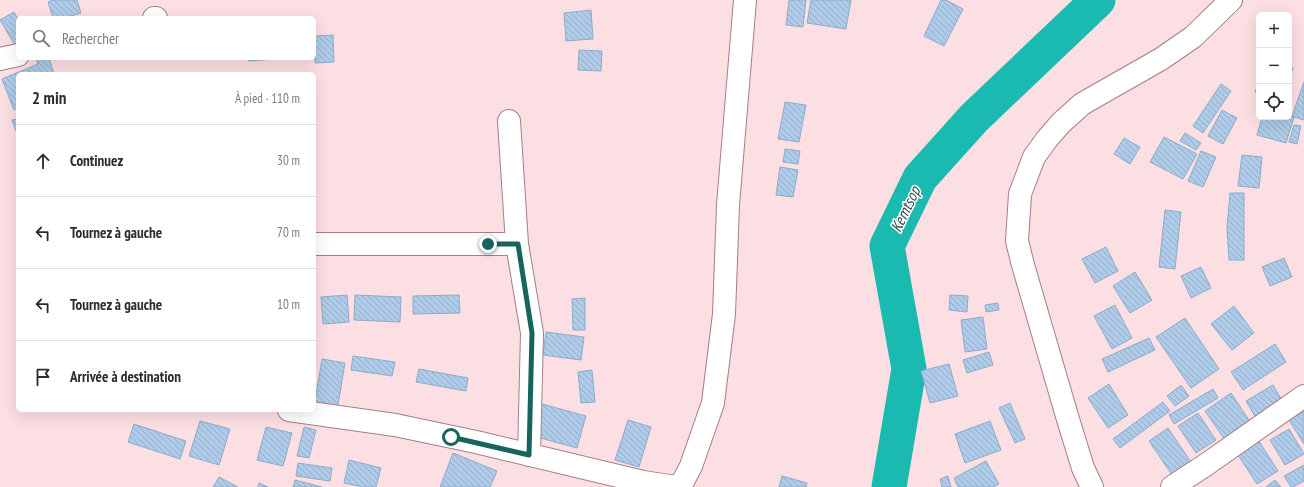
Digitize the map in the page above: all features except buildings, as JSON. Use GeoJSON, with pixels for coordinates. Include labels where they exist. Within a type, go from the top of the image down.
{"type":"FeatureCollection","features":[{"type":"Feature","properties":{"kind":"street"},"geometry":{"type":"LineString","coordinates":[[680,487],[691,466],[713,403],[724,314],[728,205],[744,0]]}},
{"type":"Feature","properties":{"kind":"street"},"geometry":{"type":"LineString","coordinates":[[1092,487],[1083,468],[1066,416],[1017,241],[1020,194],[1034,157],[1047,139],[1082,104],[1161,59],[1192,37],[1231,0]]}},
{"type":"Feature","properties":{"kind":"street"},"geometry":{"type":"LineString","coordinates":[[0,59],[16,55]]}},
{"type":"Feature","properties":{"kind":"street"},"geometry":{"type":"LineString","coordinates":[[509,121],[518,244],[532,333],[529,455]]}},
{"type":"Feature","properties":{"kind":"street"},"geometry":{"type":"LineString","coordinates":[[316,244],[518,244]]}},
{"type":"Feature","properties":{"kind":"street"},"geometry":{"type":"LineString","coordinates":[[1172,487],[1304,396]]}},
{"type":"Feature","properties":{"kind":"street"},"geometry":{"type":"LineString","coordinates":[[304,412],[395,425],[643,482],[676,487]]}},
{"type":"Feature","properties":{"kind":"waterway","name":"Kemtsop"},"geometry":{"type":"LineString","coordinates":[[889,487],[909,369],[887,246],[920,178],[974,118],[1098,0]]}},
{"type":"Feature","properties":{"kind":"route"},"geometry":{"type":"LineString","coordinates":[[451,437],[529,455],[532,333],[518,244],[488,244]]}}]}
